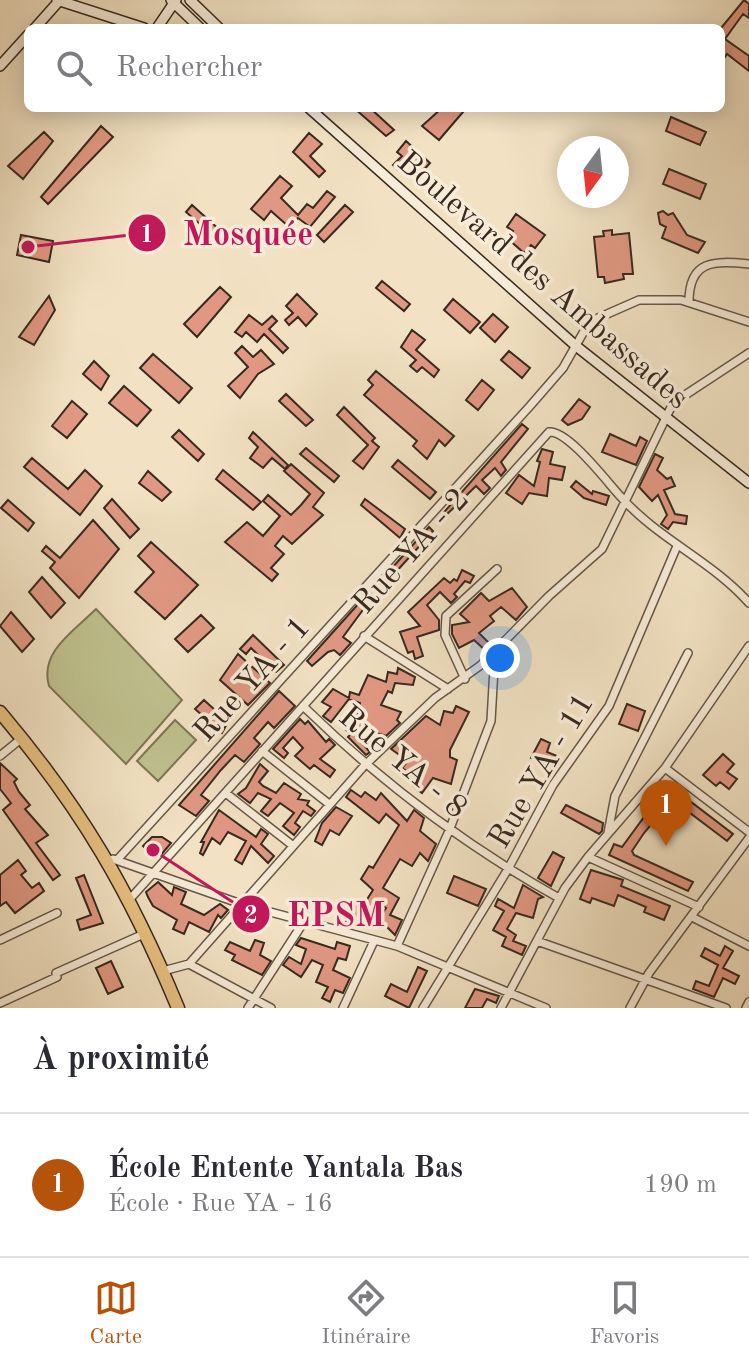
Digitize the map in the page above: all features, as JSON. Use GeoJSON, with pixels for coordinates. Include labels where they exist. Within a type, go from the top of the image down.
{"type":"FeatureCollection","features":[{"type":"Feature","properties":{"kind":"highway"},"geometry":{"type":"LineString","coordinates":[[0,712],[112,859],[163,971],[175,1007]]}},
{"type":"Feature","properties":{"kind":"main road"},"geometry":{"type":"LineString","coordinates":[[38,24],[58,0],[132,24]]}},
{"type":"Feature","properties":{"kind":"main road"},"geometry":{"type":"LineString","coordinates":[[190,0],[215,24]]}},
{"type":"Feature","properties":{"kind":"main road"},"geometry":{"type":"LineString","coordinates":[[161,24],[173,1],[196,24]]}},
{"type":"Feature","properties":{"kind":"main road"},"geometry":{"type":"LineString","coordinates":[[0,66],[24,39]]}},
{"type":"Feature","properties":{"kind":"main road","name":"Boulevard des Ambassades"},"geometry":{"type":"LineString","coordinates":[[313,112],[576,346],[666,421],[749,483]]}},
{"type":"Feature","properties":{"kind":"street"},"geometry":{"type":"LineString","coordinates":[[689,302],[691,281],[703,267],[720,262],[749,264]]}},
{"type":"Feature","properties":{"kind":"street","name":"Rue YA - 1"},"geometry":{"type":"LineString","coordinates":[[112,859],[522,415],[563,368],[583,333],[598,318],[639,300],[659,297],[689,302],[749,322]]}},
{"type":"Feature","properties":{"kind":"street"},"geometry":{"type":"LineString","coordinates":[[163,971],[189,964],[364,766],[448,689],[465,679],[602,549],[673,403],[749,353]]}},
{"type":"Feature","properties":{"kind":"street","name":"Rue YA - 2"},"geometry":{"type":"LineString","coordinates":[[130,899],[549,432],[557,432],[587,459],[626,503],[677,546],[728,579],[749,603]]}},
{"type":"Feature","properties":{"kind":"street","name":"Rue YA - 11"},"geometry":{"type":"LineString","coordinates":[[423,1008],[508,869],[553,785],[609,706],[677,546]]}},
{"type":"Feature","properties":{"kind":"street"},"geometry":{"type":"LineString","coordinates":[[465,679],[445,635],[446,616],[497,569]]}},
{"type":"Feature","properties":{"kind":"street"},"geometry":{"type":"LineString","coordinates":[[364,636],[448,689]]}},
{"type":"Feature","properties":{"kind":"street"},"geometry":{"type":"LineString","coordinates":[[501,1008],[559,898],[588,857],[665,768],[749,646]]}},
{"type":"Feature","properties":{"kind":"street"},"geometry":{"type":"LineString","coordinates":[[397,946],[449,831],[491,721],[495,650]]}},
{"type":"Feature","properties":{"kind":"street"},"geometry":{"type":"LineString","coordinates":[[607,836],[615,796],[688,653]]}},
{"type":"Feature","properties":{"kind":"street","name":"Rue YA - 8"},"geometry":{"type":"LineString","coordinates":[[303,706],[364,766],[449,831],[559,898]]}},
{"type":"Feature","properties":{"kind":"street"},"geometry":{"type":"LineString","coordinates":[[0,756],[22,738]]}},
{"type":"Feature","properties":{"kind":"street"},"geometry":{"type":"LineString","coordinates":[[262,751],[329,804]]}},
{"type":"Feature","properties":{"kind":"street"},"geometry":{"type":"LineString","coordinates":[[630,1008],[647,977],[749,835],[665,768]]}},
{"type":"Feature","properties":{"kind":"street"},"geometry":{"type":"LineString","coordinates":[[227,794],[292,845]]}},
{"type":"Feature","properties":{"kind":"street"},"geometry":{"type":"LineString","coordinates":[[588,857],[699,907]]}},
{"type":"Feature","properties":{"kind":"street"},"geometry":{"type":"LineString","coordinates":[[112,859],[244,905],[397,946],[546,1008]]}},
{"type":"Feature","properties":{"kind":"street"},"geometry":{"type":"LineString","coordinates":[[0,940],[57,913]]}},
{"type":"Feature","properties":{"kind":"street"},"geometry":{"type":"LineString","coordinates":[[692,917],[749,946]]}},
{"type":"Feature","properties":{"kind":"street"},"geometry":{"type":"LineString","coordinates":[[248,1008],[303,923]]}},
{"type":"Feature","properties":{"kind":"street"},"geometry":{"type":"LineString","coordinates":[[0,1003],[146,933]]}},
{"type":"Feature","properties":{"kind":"street"},"geometry":{"type":"LineString","coordinates":[[343,1008],[374,941]]}},
{"type":"Feature","properties":{"kind":"street"},"geometry":{"type":"LineString","coordinates":[[537,941],[647,977],[726,1008]]}},
{"type":"Feature","properties":{"kind":"street"},"geometry":{"type":"LineString","coordinates":[[189,964],[271,1008]]}},
{"type":"Feature","properties":{"kind":"street"},"geometry":{"type":"LineString","coordinates":[[746,1008],[749,1002]]}},
{"type":"Feature","properties":{"kind":"green space"},"geometry":{"type":"Polygon","coordinates":[[[96,609],[182,700],[126,764],[49,686],[47,674],[54,652],[96,609]]]}},
{"type":"Feature","properties":{"kind":"green space"},"geometry":{"type":"Polygon","coordinates":[[[175,720],[196,740],[158,781],[137,761],[175,720]]]}},
{"type":"Feature","properties":{"kind":"building"},"geometry":{"type":"Polygon","coordinates":[[[744,0],[749,4],[749,18],[743,14],[725,39],[724,24],[744,0]]]}},
{"type":"Feature","properties":{"kind":"building"},"geometry":{"type":"Polygon","coordinates":[[[725,39],[749,56],[749,71],[727,54],[725,57],[725,39]]]}},
{"type":"Feature","properties":{"kind":"building"},"geometry":{"type":"Polygon","coordinates":[[[359,112],[374,112],[394,130],[386,136],[359,112]]]}},
{"type":"Feature","properties":{"kind":"building"},"geometry":{"type":"Polygon","coordinates":[[[438,112],[463,112],[439,140],[422,126],[438,112]]]}},
{"type":"Feature","properties":{"kind":"building"},"geometry":{"type":"Polygon","coordinates":[[[671,117],[706,132],[700,145],[666,131],[671,117]]]}},
{"type":"Feature","properties":{"kind":"building"},"geometry":{"type":"Polygon","coordinates":[[[101,126],[113,137],[48,204],[41,197],[101,126]]]}},
{"type":"Feature","properties":{"kind":"building"},"geometry":{"type":"Polygon","coordinates":[[[44,132],[53,141],[23,179],[8,166],[44,132]]]}},
{"type":"Feature","properties":{"kind":"building"},"geometry":{"type":"Polygon","coordinates":[[[309,133],[322,144],[310,156],[325,171],[319,177],[293,152],[309,133]]]}},
{"type":"Feature","properties":{"kind":"building"},"geometry":{"type":"Polygon","coordinates":[[[406,141],[430,163],[421,173],[407,161],[398,170],[393,165],[402,156],[397,152],[406,141]]]}},
{"type":"Feature","properties":{"kind":"building"},"geometry":{"type":"Polygon","coordinates":[[[669,169],[706,184],[700,199],[663,184],[669,169]]]}},
{"type":"Feature","properties":{"kind":"building"},"geometry":{"type":"Polygon","coordinates":[[[280,176],[292,186],[281,198],[298,215],[307,204],[313,208],[327,191],[335,197],[310,227],[298,218],[289,227],[271,211],[264,220],[251,209],[280,176]]]}},
{"type":"Feature","properties":{"kind":"building"},"geometry":{"type":"Polygon","coordinates":[[[192,205],[223,233],[218,240],[186,212],[192,205]]]}},
{"type":"Feature","properties":{"kind":"building"},"geometry":{"type":"Polygon","coordinates":[[[345,205],[353,212],[324,242],[317,235],[345,205]]]}},
{"type":"Feature","properties":{"kind":"building"},"geometry":{"type":"Polygon","coordinates":[[[663,211],[668,215],[673,213],[687,235],[705,242],[698,253],[662,238],[666,227],[660,224],[658,213],[663,211]]]}},
{"type":"Feature","properties":{"kind":"building"},"geometry":{"type":"Polygon","coordinates":[[[516,214],[545,235],[535,248],[531,245],[524,253],[507,238],[513,231],[507,227],[516,214]]]}},
{"type":"Feature","properties":{"kind":"building"},"geometry":{"type":"Polygon","coordinates":[[[612,230],[612,235],[629,233],[633,274],[623,274],[624,279],[605,283],[604,277],[598,277],[594,237],[604,236],[603,231],[612,230]]]}},
{"type":"Feature","properties":{"kind":"building"},"geometry":{"type":"Polygon","coordinates":[[[21,235],[53,241],[49,262],[17,255],[21,235]]]}},
{"type":"Feature","properties":{"kind":"building"},"geometry":{"type":"Polygon","coordinates":[[[382,281],[410,304],[404,311],[376,288],[382,281]]]}},
{"type":"Feature","properties":{"kind":"building"},"geometry":{"type":"Polygon","coordinates":[[[220,287],[231,297],[197,337],[184,324],[220,287]]]}},
{"type":"Feature","properties":{"kind":"building"},"geometry":{"type":"Polygon","coordinates":[[[297,294],[317,314],[306,326],[298,317],[289,325],[285,320],[293,313],[286,306],[297,294]]]}},
{"type":"Feature","properties":{"kind":"building"},"geometry":{"type":"Polygon","coordinates":[[[49,296],[55,310],[34,345],[19,337],[49,296]]]}},
{"type":"Feature","properties":{"kind":"building"},"geometry":{"type":"Polygon","coordinates":[[[453,299],[480,322],[470,333],[444,310],[453,299]]]}},
{"type":"Feature","properties":{"kind":"building"},"geometry":{"type":"Polygon","coordinates":[[[493,314],[508,327],[495,342],[480,328],[493,314]]]}},
{"type":"Feature","properties":{"kind":"building"},"geometry":{"type":"Polygon","coordinates":[[[249,315],[262,325],[272,316],[277,321],[269,329],[288,348],[283,353],[264,334],[257,342],[246,332],[242,337],[235,332],[249,315]]]}},
{"type":"Feature","properties":{"kind":"building"},"geometry":{"type":"Polygon","coordinates":[[[412,330],[425,340],[416,350],[439,370],[434,377],[422,367],[417,372],[410,366],[416,360],[401,347],[412,330]]]}},
{"type":"Feature","properties":{"kind":"building"},"geometry":{"type":"Polygon","coordinates":[[[242,346],[253,357],[261,350],[274,364],[258,374],[240,398],[228,386],[248,367],[235,353],[242,346]]]}},
{"type":"Feature","properties":{"kind":"building"},"geometry":{"type":"Polygon","coordinates":[[[509,351],[530,368],[522,378],[501,360],[509,351]]]}},
{"type":"Feature","properties":{"kind":"building"},"geometry":{"type":"Polygon","coordinates":[[[153,354],[192,388],[179,403],[140,368],[153,354]]]}},
{"type":"Feature","properties":{"kind":"building"},"geometry":{"type":"Polygon","coordinates":[[[94,361],[109,376],[101,390],[83,374],[94,361]]]}},
{"type":"Feature","properties":{"kind":"building"},"geometry":{"type":"Polygon","coordinates":[[[376,371],[454,436],[445,446],[439,440],[427,459],[413,446],[417,441],[364,395],[373,385],[368,380],[376,371]]]}},
{"type":"Feature","properties":{"kind":"building"},"geometry":{"type":"Polygon","coordinates":[[[482,380],[494,390],[478,410],[466,400],[482,380]]]}},
{"type":"Feature","properties":{"kind":"building"},"geometry":{"type":"Polygon","coordinates":[[[124,386],[151,410],[137,426],[109,403],[124,386]]]}},
{"type":"Feature","properties":{"kind":"building"},"geometry":{"type":"Polygon","coordinates":[[[286,394],[313,420],[306,426],[279,401],[286,394]]]}},
{"type":"Feature","properties":{"kind":"building"},"geometry":{"type":"Polygon","coordinates":[[[579,399],[590,407],[582,419],[568,425],[562,420],[579,399]]]}},
{"type":"Feature","properties":{"kind":"building"},"geometry":{"type":"Polygon","coordinates":[[[72,401],[87,414],[67,438],[52,426],[72,401]]]}},
{"type":"Feature","properties":{"kind":"building"},"geometry":{"type":"Polygon","coordinates":[[[344,407],[375,438],[372,441],[379,447],[363,469],[353,461],[368,445],[337,415],[344,407]]]}},
{"type":"Feature","properties":{"kind":"building"},"geometry":{"type":"Polygon","coordinates":[[[522,424],[528,429],[501,462],[506,470],[501,476],[495,468],[482,480],[490,488],[484,494],[476,486],[440,521],[438,519],[522,424]]]}},
{"type":"Feature","properties":{"kind":"building"},"geometry":{"type":"Polygon","coordinates":[[[179,430],[204,454],[198,461],[172,437],[179,430]]]}},
{"type":"Feature","properties":{"kind":"building"},"geometry":{"type":"Polygon","coordinates":[[[253,432],[288,465],[285,469],[272,458],[263,468],[250,458],[258,447],[249,438],[253,432]]]}},
{"type":"Feature","properties":{"kind":"building"},"geometry":{"type":"Polygon","coordinates":[[[610,434],[636,446],[640,437],[647,441],[636,465],[602,452],[610,434]]]}},
{"type":"Feature","properties":{"kind":"building"},"geometry":{"type":"Polygon","coordinates":[[[306,448],[339,476],[334,482],[300,454],[306,448]]]}},
{"type":"Feature","properties":{"kind":"building"},"geometry":{"type":"Polygon","coordinates":[[[542,449],[553,452],[550,464],[565,467],[562,480],[549,478],[547,496],[529,493],[522,504],[506,493],[519,475],[534,486],[542,449]]]}},
{"type":"Feature","properties":{"kind":"building"},"geometry":{"type":"Polygon","coordinates":[[[655,454],[663,458],[657,470],[667,479],[671,477],[675,486],[664,490],[675,514],[687,516],[686,524],[673,522],[668,529],[661,524],[667,515],[658,495],[652,501],[639,487],[655,454]]]}},
{"type":"Feature","properties":{"kind":"building"},"geometry":{"type":"Polygon","coordinates":[[[32,458],[68,489],[85,470],[102,486],[80,515],[24,467],[32,458]]]}},
{"type":"Feature","properties":{"kind":"building"},"geometry":{"type":"Polygon","coordinates":[[[398,460],[436,492],[430,499],[392,467],[398,460]]]}},
{"type":"Feature","properties":{"kind":"building"},"geometry":{"type":"Polygon","coordinates":[[[291,464],[324,493],[313,507],[323,515],[292,544],[283,536],[275,546],[284,554],[271,568],[278,574],[272,581],[225,542],[247,522],[263,536],[280,516],[263,501],[268,495],[291,515],[301,505],[310,494],[284,471],[291,464]]]}},
{"type":"Feature","properties":{"kind":"building"},"geometry":{"type":"Polygon","coordinates":[[[223,470],[261,502],[253,510],[216,479],[223,470]]]}},
{"type":"Feature","properties":{"kind":"building"},"geometry":{"type":"Polygon","coordinates":[[[148,471],[171,492],[162,501],[139,483],[148,471]]]}},
{"type":"Feature","properties":{"kind":"building"},"geometry":{"type":"Polygon","coordinates":[[[576,481],[592,494],[593,491],[609,496],[606,505],[584,498],[571,487],[576,481]]]}},
{"type":"Feature","properties":{"kind":"building"},"geometry":{"type":"Polygon","coordinates":[[[112,499],[139,529],[130,538],[104,508],[112,499]]]}},
{"type":"Feature","properties":{"kind":"building"},"geometry":{"type":"Polygon","coordinates":[[[365,499],[405,529],[400,538],[361,505],[365,499]]]}},
{"type":"Feature","properties":{"kind":"building"},"geometry":{"type":"Polygon","coordinates":[[[8,500],[34,523],[28,531],[1,508],[8,500]]]}},
{"type":"Feature","properties":{"kind":"building"},"geometry":{"type":"Polygon","coordinates":[[[93,520],[119,549],[79,598],[50,568],[55,562],[42,551],[46,546],[60,558],[93,520]]]}},
{"type":"Feature","properties":{"kind":"building"},"geometry":{"type":"Polygon","coordinates":[[[429,527],[433,531],[386,583],[382,579],[429,527]]]}},
{"type":"Feature","properties":{"kind":"building"},"geometry":{"type":"Polygon","coordinates":[[[151,542],[198,585],[165,619],[135,592],[154,572],[138,556],[151,542]]]}},
{"type":"Feature","properties":{"kind":"building"},"geometry":{"type":"Polygon","coordinates":[[[462,570],[474,576],[470,583],[465,581],[451,603],[440,592],[427,605],[439,620],[439,630],[417,637],[423,656],[415,659],[413,651],[408,653],[400,632],[420,626],[408,612],[444,578],[450,583],[454,579],[457,581],[462,570]]]}},
{"type":"Feature","properties":{"kind":"building"},"geometry":{"type":"Polygon","coordinates":[[[42,577],[65,603],[51,618],[29,592],[42,577]]]}},
{"type":"Feature","properties":{"kind":"building"},"geometry":{"type":"Polygon","coordinates":[[[512,588],[527,607],[516,620],[501,607],[490,616],[494,621],[479,633],[491,645],[486,651],[474,640],[459,648],[452,634],[452,625],[469,622],[460,614],[481,593],[489,601],[512,588]]]}},
{"type":"Feature","properties":{"kind":"building"},"geometry":{"type":"Polygon","coordinates":[[[369,592],[373,596],[343,637],[351,643],[340,655],[334,650],[328,652],[312,666],[307,661],[369,592]]]}},
{"type":"Feature","properties":{"kind":"building"},"geometry":{"type":"Polygon","coordinates":[[[11,612],[34,639],[22,652],[0,626],[11,612]]]}},
{"type":"Feature","properties":{"kind":"building"},"geometry":{"type":"Polygon","coordinates":[[[201,615],[214,628],[188,652],[175,639],[201,615]]]}},
{"type":"Feature","properties":{"kind":"building"},"geometry":{"type":"Polygon","coordinates":[[[253,635],[284,665],[276,672],[251,648],[246,654],[240,649],[253,635]]]}},
{"type":"Feature","properties":{"kind":"building"},"geometry":{"type":"Polygon","coordinates":[[[238,654],[270,683],[248,705],[220,680],[238,654]]]}},
{"type":"Feature","properties":{"kind":"building"},"geometry":{"type":"Polygon","coordinates":[[[398,668],[415,677],[413,685],[395,683],[392,693],[388,691],[381,705],[401,712],[397,720],[400,723],[386,736],[374,732],[362,743],[370,752],[366,755],[348,737],[351,734],[346,730],[354,723],[360,703],[349,699],[331,722],[323,716],[331,707],[322,702],[333,689],[349,698],[350,692],[359,695],[368,675],[386,682],[388,672],[397,674],[398,668]]]}},
{"type":"Feature","properties":{"kind":"building"},"geometry":{"type":"Polygon","coordinates":[[[279,691],[295,706],[274,728],[268,722],[254,738],[260,744],[244,762],[235,755],[221,770],[201,795],[209,801],[196,816],[179,805],[279,691]]]}},
{"type":"Feature","properties":{"kind":"building"},"geometry":{"type":"Polygon","coordinates":[[[204,700],[228,722],[222,733],[195,709],[204,700]]]}},
{"type":"Feature","properties":{"kind":"building"},"geometry":{"type":"Polygon","coordinates":[[[627,704],[645,711],[638,731],[619,724],[627,704]]]}},
{"type":"Feature","properties":{"kind":"building"},"geometry":{"type":"Polygon","coordinates":[[[456,706],[469,712],[450,750],[450,757],[457,760],[451,784],[433,778],[422,793],[413,786],[418,779],[402,768],[408,761],[391,749],[426,716],[440,725],[444,711],[453,713],[456,706]]]}},
{"type":"Feature","properties":{"kind":"building"},"geometry":{"type":"Polygon","coordinates":[[[300,719],[305,724],[308,721],[326,742],[329,739],[335,745],[320,759],[335,770],[330,777],[314,765],[310,769],[295,756],[303,748],[293,737],[283,748],[288,753],[284,758],[273,749],[300,719]]]}},
{"type":"Feature","properties":{"kind":"building"},"geometry":{"type":"Polygon","coordinates":[[[541,739],[550,743],[547,752],[557,756],[554,765],[531,758],[541,739]]]}},
{"type":"Feature","properties":{"kind":"building"},"geometry":{"type":"Polygon","coordinates":[[[723,754],[734,764],[727,772],[737,779],[729,789],[720,782],[716,786],[703,775],[723,754]]]}},
{"type":"Feature","properties":{"kind":"building"},"geometry":{"type":"Polygon","coordinates":[[[0,763],[17,779],[14,782],[19,792],[30,805],[25,809],[48,835],[36,843],[60,875],[53,880],[3,810],[11,803],[0,789],[0,763]]]}},
{"type":"Feature","properties":{"kind":"building"},"geometry":{"type":"Polygon","coordinates":[[[260,764],[268,771],[259,782],[263,786],[276,793],[284,783],[301,794],[298,799],[309,801],[307,805],[315,811],[311,816],[303,811],[295,823],[300,827],[294,835],[283,826],[294,813],[280,803],[268,816],[261,811],[271,799],[258,793],[250,803],[238,794],[246,788],[260,764]]]}},
{"type":"Feature","properties":{"kind":"building"},"geometry":{"type":"Polygon","coordinates":[[[660,787],[674,797],[678,792],[733,834],[727,841],[682,807],[666,829],[654,821],[644,833],[632,851],[634,855],[693,882],[688,891],[609,855],[614,844],[622,847],[652,806],[647,803],[660,787]]]}},
{"type":"Feature","properties":{"kind":"building"},"geometry":{"type":"Polygon","coordinates":[[[351,790],[361,797],[365,792],[376,800],[381,793],[407,821],[414,810],[424,818],[420,831],[436,844],[428,861],[420,853],[412,866],[400,859],[383,888],[399,898],[390,915],[402,920],[395,935],[379,919],[386,908],[375,901],[359,927],[346,922],[353,901],[364,904],[373,890],[361,879],[369,866],[373,868],[399,825],[386,814],[379,823],[346,797],[351,790]]]}},
{"type":"Feature","properties":{"kind":"building"},"geometry":{"type":"Polygon","coordinates":[[[566,805],[603,823],[602,831],[599,834],[561,813],[566,805]]]}},
{"type":"Feature","properties":{"kind":"building"},"geometry":{"type":"Polygon","coordinates":[[[336,807],[352,816],[339,835],[330,830],[322,845],[315,841],[322,823],[336,807]]]}},
{"type":"Feature","properties":{"kind":"building"},"geometry":{"type":"Polygon","coordinates":[[[219,810],[256,837],[261,829],[268,834],[261,844],[274,856],[268,863],[251,846],[242,864],[235,860],[246,841],[228,832],[220,844],[212,838],[203,855],[200,853],[204,842],[201,842],[219,810]]]}},
{"type":"Feature","properties":{"kind":"building"},"geometry":{"type":"Polygon","coordinates":[[[152,837],[162,837],[171,843],[161,855],[153,855],[143,846],[152,837]]]}},
{"type":"Feature","properties":{"kind":"building"},"geometry":{"type":"Polygon","coordinates":[[[553,852],[564,858],[551,886],[538,878],[553,852]]]}},
{"type":"Feature","properties":{"kind":"building"},"geometry":{"type":"Polygon","coordinates":[[[18,860],[26,871],[21,875],[32,888],[39,883],[44,891],[15,913],[6,902],[0,906],[0,875],[18,860]]]}},
{"type":"Feature","properties":{"kind":"building"},"geometry":{"type":"Polygon","coordinates":[[[591,870],[623,880],[621,886],[670,906],[664,920],[644,912],[646,907],[618,895],[614,906],[592,898],[590,903],[580,899],[591,870]]]}},
{"type":"Feature","properties":{"kind":"building"},"geometry":{"type":"Polygon","coordinates":[[[84,875],[103,923],[80,930],[77,920],[91,915],[76,878],[84,875]]]}},
{"type":"Feature","properties":{"kind":"building"},"geometry":{"type":"Polygon","coordinates":[[[454,876],[486,889],[478,906],[447,893],[454,876]]]}},
{"type":"Feature","properties":{"kind":"building"},"geometry":{"type":"Polygon","coordinates":[[[158,882],[172,895],[174,887],[186,892],[181,904],[204,915],[220,904],[228,910],[221,918],[218,915],[209,932],[189,922],[184,934],[173,929],[177,920],[153,906],[148,897],[146,892],[158,882]]]}},
{"type":"Feature","properties":{"kind":"building"},"geometry":{"type":"Polygon","coordinates":[[[523,885],[543,897],[538,899],[533,918],[516,913],[507,929],[516,935],[513,941],[526,946],[522,955],[502,946],[506,937],[493,930],[504,911],[495,906],[498,899],[514,908],[523,885]]]}},
{"type":"Feature","properties":{"kind":"building"},"geometry":{"type":"Polygon","coordinates":[[[301,938],[335,949],[337,942],[350,946],[346,960],[338,958],[333,970],[350,978],[343,993],[335,990],[330,1002],[322,998],[328,987],[316,982],[323,965],[312,960],[301,977],[283,965],[289,957],[301,964],[306,949],[296,945],[301,938]]]}},
{"type":"Feature","properties":{"kind":"building"},"geometry":{"type":"Polygon","coordinates":[[[255,940],[264,943],[260,955],[271,961],[262,975],[232,960],[235,955],[225,950],[230,942],[250,951],[255,940]]]}},
{"type":"Feature","properties":{"kind":"building"},"geometry":{"type":"Polygon","coordinates":[[[725,946],[733,951],[723,968],[739,976],[735,984],[723,978],[714,997],[693,989],[696,981],[709,986],[718,965],[701,956],[705,948],[720,956],[725,946]]]}},
{"type":"Feature","properties":{"kind":"building"},"geometry":{"type":"Polygon","coordinates":[[[111,961],[123,987],[108,994],[96,968],[111,961]]]}},
{"type":"Feature","properties":{"kind":"building"},"geometry":{"type":"Polygon","coordinates":[[[418,967],[427,971],[409,1008],[385,996],[391,984],[407,992],[418,967]]]}},
{"type":"Feature","properties":{"kind":"building"},"geometry":{"type":"Polygon","coordinates":[[[475,989],[499,996],[496,1003],[487,999],[482,1008],[465,1008],[475,989]]]}},
{"type":"Feature","properties":{"kind":"place","name":"Mosquée"},"geometry":{"type":"Point","coordinates":[28,247]}},
{"type":"Feature","properties":{"kind":"place","name":"École Entente Yantala Bas"},"geometry":{"type":"Point","coordinates":[666,846]}},
{"type":"Feature","properties":{"kind":"place","name":"EPSM"},"geometry":{"type":"Point","coordinates":[153,850]}}]}
